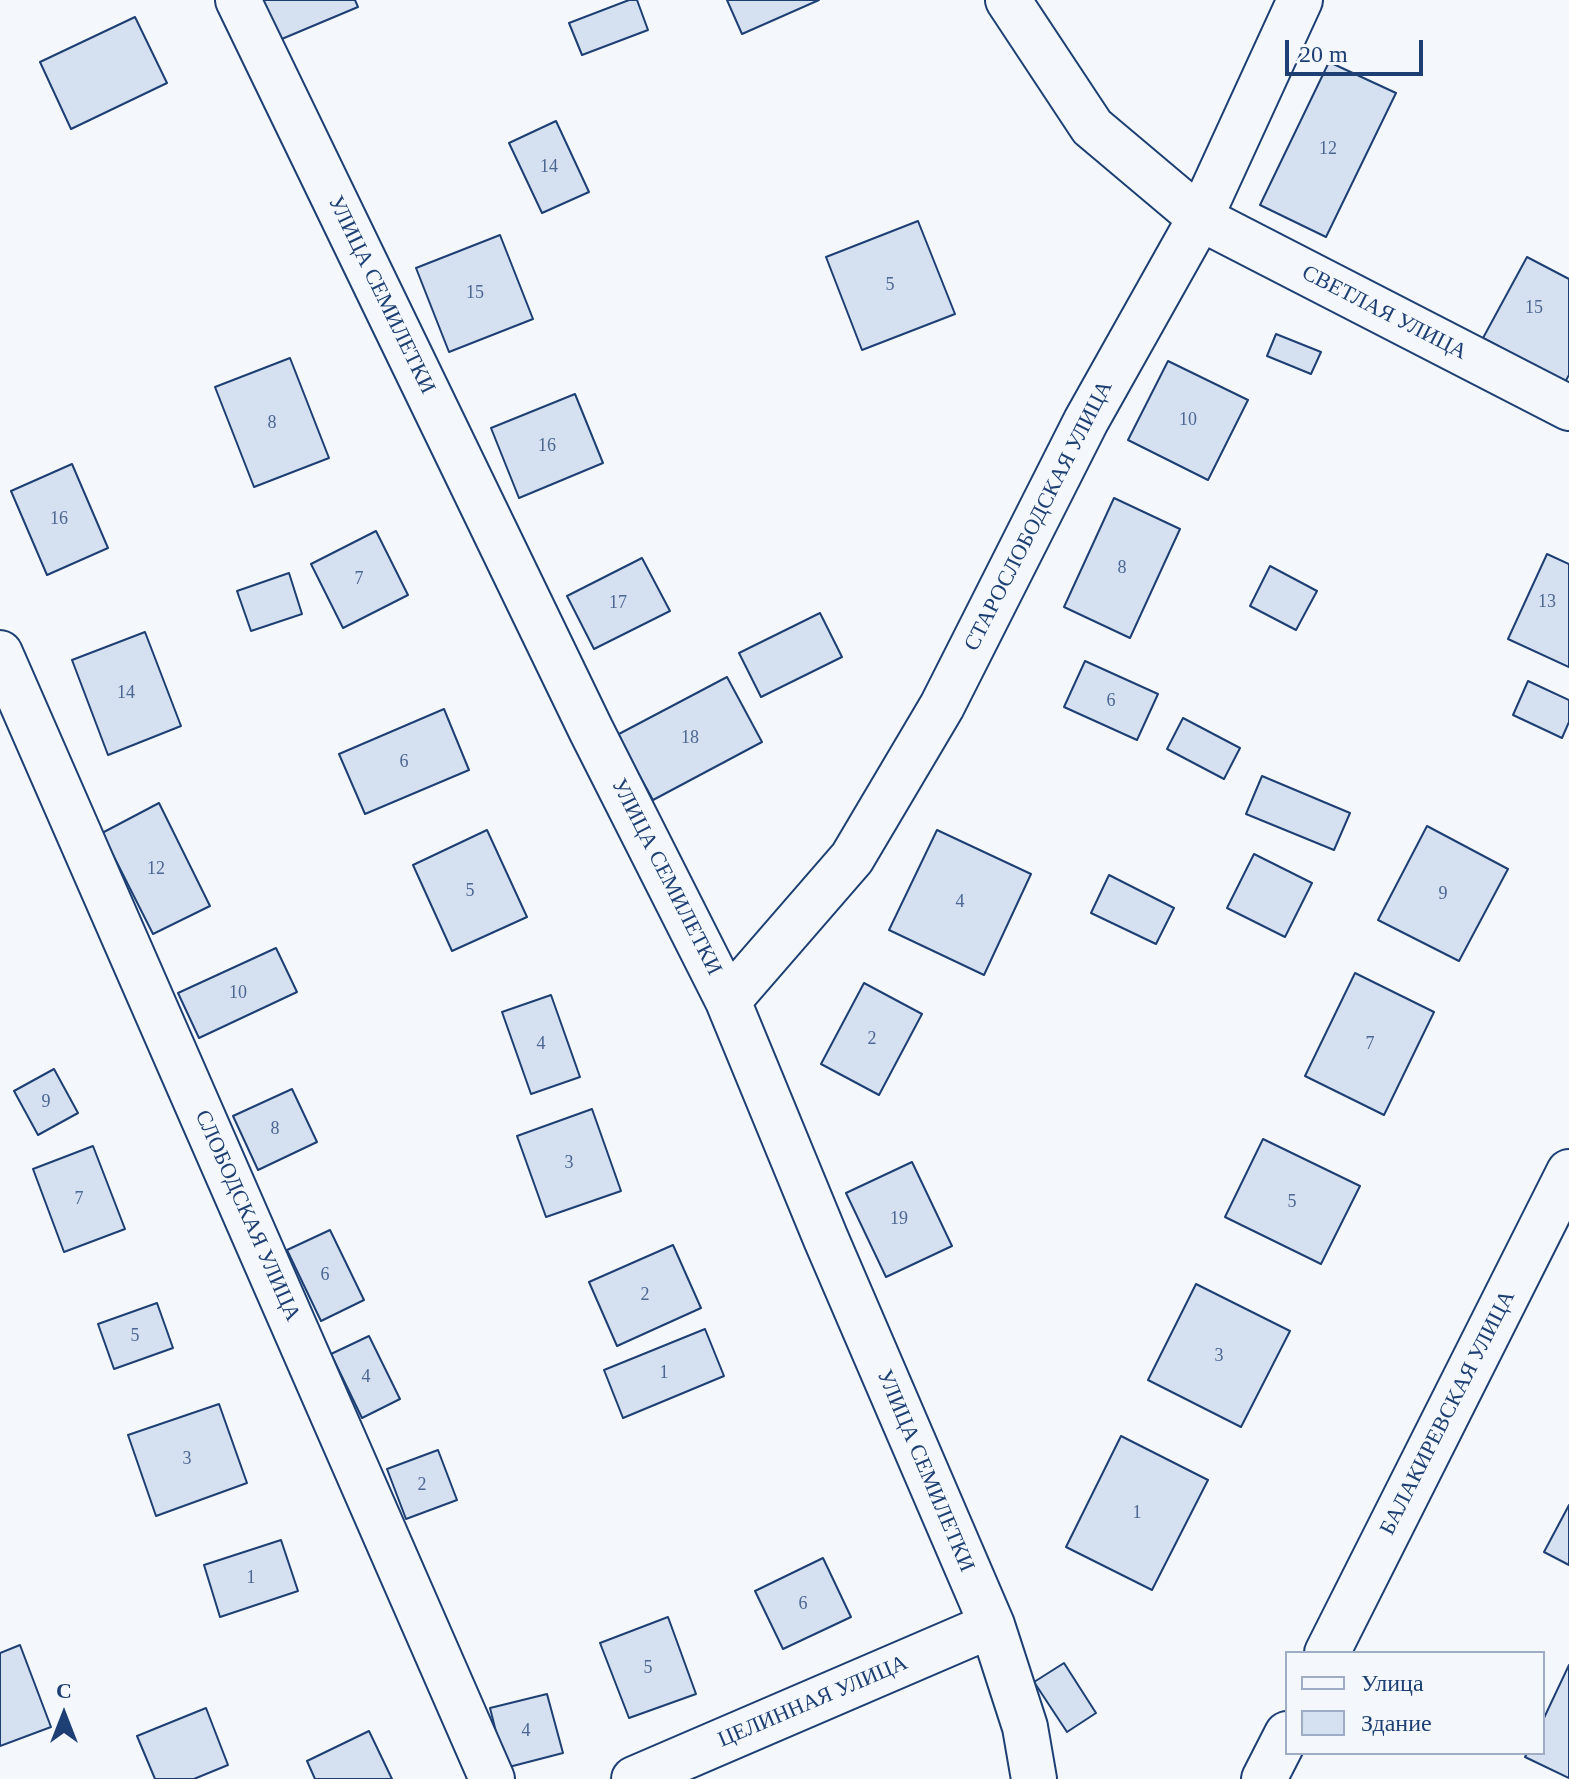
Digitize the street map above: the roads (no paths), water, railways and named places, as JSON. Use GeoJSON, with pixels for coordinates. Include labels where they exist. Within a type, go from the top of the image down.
{"type":"FeatureCollection","features":[{"type":"Feature","properties":{"kind":"street","name":"УЛИЦА СЕМИЛЕТКИ"},"geometry":{"type":"LineString","coordinates":[[238,0],[591,730],[728,1001],[826,1239],[992,1625],[1025,1727],[1034,1779]]}},
{"type":"Feature","properties":{"kind":"street","name":"СВЕТЛАЯ УЛИЦА"},"geometry":{"type":"LineString","coordinates":[[1008,0],[1092,127],[1200,218],[1569,408]]}},
{"type":"Feature","properties":{"kind":"street","name":"СТАРОСЛОБОДСКАЯ УЛИЦА"},"geometry":{"type":"LineString","coordinates":[[728,1001],[852,858],[942,706],[1086,421],[1200,218],[1300,0]]}},
{"type":"Feature","properties":{"kind":"street","name":"СЛОБОДСКАЯ УЛИЦА"},"geometry":{"type":"LineString","coordinates":[[0,653],[492,1779]]}},
{"type":"Feature","properties":{"kind":"street","name":"БАЛАКИРЕВСКАЯ УЛИЦА"},"geometry":{"type":"LineString","coordinates":[[1328,1651],[1569,1172]]}},
{"type":"Feature","properties":{"kind":"street","name":"ЦЕЛИННАЯ УЛИЦА"},"geometry":{"type":"LineString","coordinates":[[634,1779],[992,1625]]}},
{"type":"Feature","properties":{"kind":"street"},"geometry":{"type":"LineString","coordinates":[[1264,1779],[1285,1738]]}}]}
